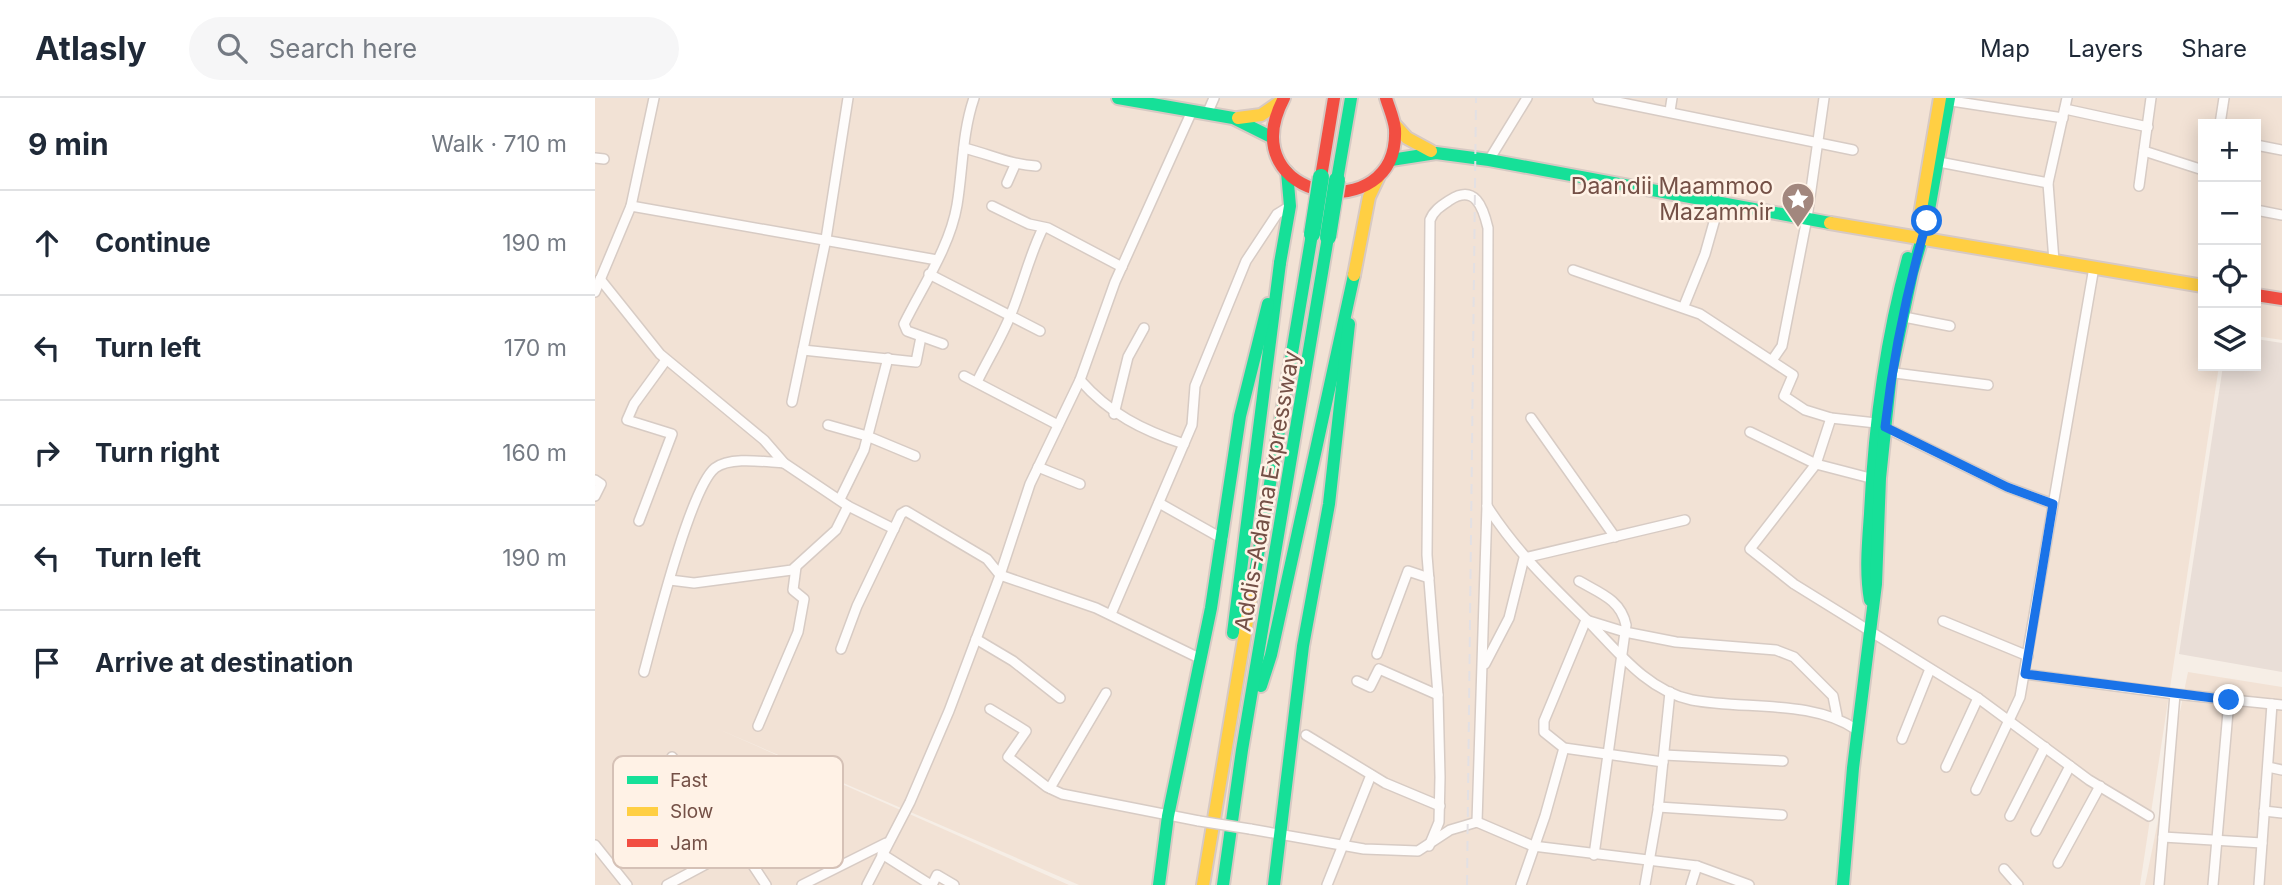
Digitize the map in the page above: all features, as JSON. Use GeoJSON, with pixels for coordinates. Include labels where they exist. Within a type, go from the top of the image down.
{"type":"FeatureCollection","features":[{"type":"Feature","properties":{"kind":"main road"},"geometry":{"type":"LineString","coordinates":[[1118,98],[1233,118],[1273,138]]}},
{"type":"Feature","properties":{"kind":"main road","name":"Addis-Adama Expressway"},"geometry":{"type":"LineString","coordinates":[[1223,885],[1329,179],[1334,98]]}},
{"type":"Feature","properties":{"kind":"main road","name":"Addis-Adama Expressway"},"geometry":{"type":"LineString","coordinates":[[1329,179],[1351,98]]}},
{"type":"Feature","properties":{"kind":"main road"},"geometry":{"type":"LineString","coordinates":[[1233,118],[1261,115],[1283,99]]}},
{"type":"Feature","properties":{"kind":"main road"},"geometry":{"type":"LineString","coordinates":[[1283,99],[1275,119],[1273,138],[1280,162],[1286,171],[1308,189],[1327,194],[1346,194],[1365,187],[1380,175]]}},
{"type":"Feature","properties":{"kind":"main road"},"geometry":{"type":"LineString","coordinates":[[1871,607],[1867,584],[1870,478],[1881,425],[1887,372],[1934,161],[1943,99]]}},
{"type":"Feature","properties":{"kind":"main road"},"geometry":{"type":"LineString","coordinates":[[1391,108],[1407,138],[1436,153]]}},
{"type":"Feature","properties":{"kind":"main road"},"geometry":{"type":"LineString","coordinates":[[1244,735],[1271,655],[1369,197],[1391,160],[1391,108]]}},
{"type":"Feature","properties":{"kind":"main road"},"geometry":{"type":"LineString","coordinates":[[1391,160],[1436,153],[1489,160],[1918,238],[2198,285]]}},
{"type":"Feature","properties":{"kind":"main road"},"geometry":{"type":"LineString","coordinates":[[1226,733],[1243,536],[1290,206],[1286,171]]}},
{"type":"Feature","properties":{"kind":"main road","name":"Addis-Adama Expressway"},"geometry":{"type":"LineString","coordinates":[[1203,885],[1226,733],[1320,235]]}},
{"type":"Feature","properties":{"kind":"main road"},"geometry":{"type":"LineString","coordinates":[[1159,885],[1168,816],[1223,539],[1240,416],[1280,264]]}},
{"type":"Feature","properties":{"kind":"main road"},"geometry":{"type":"LineString","coordinates":[[1274,885],[1303,646],[1329,504],[1343,399],[1354,275]]}},
{"type":"Feature","properties":{"kind":"main road"},"geometry":{"type":"LineString","coordinates":[[2261,296],[2282,299]]}},
{"type":"Feature","properties":{"kind":"main road"},"geometry":{"type":"LineString","coordinates":[[1843,885],[1857,730],[1876,584],[1881,425]]}},
{"type":"Feature","properties":{"kind":"street"},"geometry":{"type":"LineString","coordinates":[[595,292],[622,234],[631,206],[654,98]]}},
{"type":"Feature","properties":{"kind":"street"},"geometry":{"type":"LineString","coordinates":[[792,402],[826,239],[848,98]]}},
{"type":"Feature","properties":{"kind":"street"},"geometry":{"type":"LineString","coordinates":[[943,344],[907,331],[904,324],[937,260],[957,207],[964,131],[974,98]]}},
{"type":"Feature","properties":{"kind":"street"},"geometry":{"type":"LineString","coordinates":[[867,885],[910,802],[976,639],[1038,467],[1080,380],[1122,267],[1200,112],[1214,98]]}},
{"type":"Feature","properties":{"kind":"street"},"geometry":{"type":"LineString","coordinates":[[1489,160],[1527,98]]}},
{"type":"Feature","properties":{"kind":"street"},"geometry":{"type":"LineString","coordinates":[[1598,98],[1853,150]]}},
{"type":"Feature","properties":{"kind":"street"},"geometry":{"type":"LineString","coordinates":[[1670,111],[1672,98]]}},
{"type":"Feature","properties":{"kind":"street"},"geometry":{"type":"LineString","coordinates":[[1773,359],[1783,345],[1807,218],[1824,98]]}},
{"type":"Feature","properties":{"kind":"street"},"geometry":{"type":"LineString","coordinates":[[2054,261],[2048,183],[2067,98]]}},
{"type":"Feature","properties":{"kind":"street"},"geometry":{"type":"LineString","coordinates":[[2139,186],[2151,98]]}},
{"type":"Feature","properties":{"kind":"street"},"geometry":{"type":"LineString","coordinates":[[2221,119],[2224,98]]}},
{"type":"Feature","properties":{"kind":"street"},"geometry":{"type":"LineString","coordinates":[[1943,99],[2064,113],[2148,127]]}},
{"type":"Feature","properties":{"kind":"street"},"geometry":{"type":"LineString","coordinates":[[2261,146],[2282,150]]}},
{"type":"Feature","properties":{"kind":"street"},"geometry":{"type":"LineString","coordinates":[[964,148],[994,155],[1015,165],[1036,166]]}},
{"type":"Feature","properties":{"kind":"street"},"geometry":{"type":"LineString","coordinates":[[2144,151],[2198,168]]}},
{"type":"Feature","properties":{"kind":"street"},"geometry":{"type":"LineString","coordinates":[[1934,161],[2048,183]]}},
{"type":"Feature","properties":{"kind":"street"},"geometry":{"type":"LineString","coordinates":[[1007,183],[1015,165]]}},
{"type":"Feature","properties":{"kind":"street"},"geometry":{"type":"LineString","coordinates":[[1430,846],[1439,822],[1440,806],[1438,695],[1429,578],[1430,219],[1433,211],[1458,195],[1475,197],[1483,207],[1488,228],[1487,506],[1478,822]]}},
{"type":"Feature","properties":{"kind":"street"},"geometry":{"type":"LineString","coordinates":[[1684,306],[1702,264],[1720,201]]}},
{"type":"Feature","properties":{"kind":"street"},"geometry":{"type":"LineString","coordinates":[[631,206],[937,260]]}},
{"type":"Feature","properties":{"kind":"street"},"geometry":{"type":"LineString","coordinates":[[992,206],[1122,267]]}},
{"type":"Feature","properties":{"kind":"street"},"geometry":{"type":"LineString","coordinates":[[1111,614],[1184,444],[1195,411],[1195,386],[1246,261],[1277,214],[1290,206]]}},
{"type":"Feature","properties":{"kind":"street"},"geometry":{"type":"LineString","coordinates":[[2261,211],[2282,215]]}},
{"type":"Feature","properties":{"kind":"street"},"geometry":{"type":"LineString","coordinates":[[977,382],[1011,316],[1024,279],[1027,261],[1043,228]]}},
{"type":"Feature","properties":{"kind":"street"},"geometry":{"type":"LineString","coordinates":[[1976,790],[2011,721],[2025,674],[2094,267]]}},
{"type":"Feature","properties":{"kind":"street"},"geometry":{"type":"LineString","coordinates":[[1573,270],[1684,306],[1718,323],[1793,375],[1784,396],[1805,410],[1831,418],[1881,425],[2007,487],[2053,504]]}},
{"type":"Feature","properties":{"kind":"street"},"geometry":{"type":"LineString","coordinates":[[929,274],[1040,331]]}},
{"type":"Feature","properties":{"kind":"street"},"geometry":{"type":"LineString","coordinates":[[600,279],[666,359],[764,440],[784,463],[844,502],[894,529]]}},
{"type":"Feature","properties":{"kind":"street"},"geometry":{"type":"LineString","coordinates":[[1898,316],[1950,326]]}},
{"type":"Feature","properties":{"kind":"street"},"geometry":{"type":"LineString","coordinates":[[1114,414],[1128,357],[1144,328]]}},
{"type":"Feature","properties":{"kind":"street"},"geometry":{"type":"LineString","coordinates":[[803,350],[916,362],[921,337]]}},
{"type":"Feature","properties":{"kind":"street"},"geometry":{"type":"LineString","coordinates":[[670,580],[694,583],[752,577],[796,567],[836,530],[867,436],[888,358]]}},
{"type":"Feature","properties":{"kind":"street"},"geometry":{"type":"LineString","coordinates":[[639,521],[672,434],[627,420],[633,404],[666,359]]}},
{"type":"Feature","properties":{"kind":"street"},"geometry":{"type":"LineString","coordinates":[[1887,372],[1988,386]]}},
{"type":"Feature","properties":{"kind":"street"},"geometry":{"type":"LineString","coordinates":[[964,376],[1058,425]]}},
{"type":"Feature","properties":{"kind":"street"},"geometry":{"type":"LineString","coordinates":[[1080,380],[1114,414],[1144,430],[1184,444]]}},
{"type":"Feature","properties":{"kind":"street"},"geometry":{"type":"LineString","coordinates":[[1531,418],[1615,537]]}},
{"type":"Feature","properties":{"kind":"street"},"geometry":{"type":"LineString","coordinates":[[1831,418],[1817,464],[1750,549],[1794,583],[1978,698],[2070,766],[2149,816]]}},
{"type":"Feature","properties":{"kind":"street"},"geometry":{"type":"LineString","coordinates":[[828,425],[867,436],[915,456]]}},
{"type":"Feature","properties":{"kind":"street"},"geometry":{"type":"LineString","coordinates":[[1750,432],[1817,464],[1870,478]]}},
{"type":"Feature","properties":{"kind":"street"},"geometry":{"type":"LineString","coordinates":[[644,672],[688,522],[716,467],[747,461],[784,463]]}},
{"type":"Feature","properties":{"kind":"street"},"geometry":{"type":"LineString","coordinates":[[1038,467],[1080,484]]}},
{"type":"Feature","properties":{"kind":"street"},"geometry":{"type":"LineString","coordinates":[[595,481],[601,484],[595,496]]}},
{"type":"Feature","properties":{"kind":"street"},"geometry":{"type":"LineString","coordinates":[[1159,503],[1223,539]]}},
{"type":"Feature","properties":{"kind":"street"},"geometry":{"type":"LineString","coordinates":[[1487,506],[1524,558],[1623,658],[1669,692],[1694,700],[1837,716],[1857,730]]}},
{"type":"Feature","properties":{"kind":"street"},"geometry":{"type":"LineString","coordinates":[[841,649],[857,606],[901,514],[906,511],[987,559],[1000,575],[1111,614],[1199,659]]}},
{"type":"Feature","properties":{"kind":"street"},"geometry":{"type":"LineString","coordinates":[[1524,558],[1685,520]]}},
{"type":"Feature","properties":{"kind":"street"},"geometry":{"type":"LineString","coordinates":[[1483,669],[1513,606],[1524,558]]}},
{"type":"Feature","properties":{"kind":"street"},"geometry":{"type":"LineString","coordinates":[[758,726],[799,632],[804,599],[793,590],[796,567]]}},
{"type":"Feature","properties":{"kind":"street"},"geometry":{"type":"LineString","coordinates":[[1377,654],[1408,570],[1429,578]]}},
{"type":"Feature","properties":{"kind":"street"},"geometry":{"type":"LineString","coordinates":[[1579,581],[1623,610],[1625,632],[1611,754],[1594,855]]}},
{"type":"Feature","properties":{"kind":"street"},"geometry":{"type":"LineString","coordinates":[[1586,620],[1625,632],[1676,642],[1776,650],[1794,657],[1833,696],[1837,716]]}},
{"type":"Feature","properties":{"kind":"street"},"geometry":{"type":"LineString","coordinates":[[1586,620],[1542,727],[1544,732],[1564,748],[1663,759],[1783,761]]}},
{"type":"Feature","properties":{"kind":"street"},"geometry":{"type":"LineString","coordinates":[[1943,621],[2028,656]]}},
{"type":"Feature","properties":{"kind":"street"},"geometry":{"type":"LineString","coordinates":[[976,639],[1013,661],[1060,698]]}},
{"type":"Feature","properties":{"kind":"street"},"geometry":{"type":"LineString","coordinates":[[1357,681],[1370,687],[1379,668],[1438,695]]}},
{"type":"Feature","properties":{"kind":"street"},"geometry":{"type":"LineString","coordinates":[[1902,740],[1930,669]]}},
{"type":"Feature","properties":{"kind":"street"},"geometry":{"type":"LineString","coordinates":[[2025,674],[2175,694],[2277,704],[2268,766],[2259,885]]}},
{"type":"Feature","properties":{"kind":"street"},"geometry":{"type":"LineString","coordinates":[[1645,885],[1658,807],[1669,692]]}},
{"type":"Feature","properties":{"kind":"street"},"geometry":{"type":"LineString","coordinates":[[1050,788],[1106,693]]}},
{"type":"Feature","properties":{"kind":"street"},"geometry":{"type":"LineString","coordinates":[[2159,885],[2175,694]]}},
{"type":"Feature","properties":{"kind":"street"},"geometry":{"type":"LineString","coordinates":[[1946,767],[1978,698]]}},
{"type":"Feature","properties":{"kind":"street"},"geometry":{"type":"LineString","coordinates":[[2213,885],[2229,700]]}},
{"type":"Feature","properties":{"kind":"street"},"geometry":{"type":"LineString","coordinates":[[990,709],[1026,731],[1007,757],[1050,788],[1087,800],[1341,845],[1417,851],[1430,846],[1450,830],[1478,822],[1534,846],[1697,866],[1745,884]]}},
{"type":"Feature","properties":{"kind":"street"},"geometry":{"type":"LineString","coordinates":[[1306,735],[1371,775],[1414,797],[1440,806]]}},
{"type":"Feature","properties":{"kind":"street"},"geometry":{"type":"LineString","coordinates":[[2010,816],[2045,747]]}},
{"type":"Feature","properties":{"kind":"street"},"geometry":{"type":"LineString","coordinates":[[1521,885],[1564,748]]}},
{"type":"Feature","properties":{"kind":"street"},"geometry":{"type":"LineString","coordinates":[[2036,831],[2070,766]]}},
{"type":"Feature","properties":{"kind":"street"},"geometry":{"type":"LineString","coordinates":[[2268,766],[2282,770]]}},
{"type":"Feature","properties":{"kind":"street"},"geometry":{"type":"LineString","coordinates":[[1327,885],[1371,775]]}},
{"type":"Feature","properties":{"kind":"street"},"geometry":{"type":"LineString","coordinates":[[2058,863],[2100,786]]}},
{"type":"Feature","properties":{"kind":"street"},"geometry":{"type":"LineString","coordinates":[[1658,807],[1782,815]]}},
{"type":"Feature","properties":{"kind":"street"},"geometry":{"type":"LineString","coordinates":[[2265,811],[2282,813]]}},
{"type":"Feature","properties":{"kind":"street"},"geometry":{"type":"LineString","coordinates":[[2163,837],[2262,843]]}},
{"type":"Feature","properties":{"kind":"street"},"geometry":{"type":"LineString","coordinates":[[843,864],[887,842]]}},
{"type":"Feature","properties":{"kind":"street"},"geometry":{"type":"LineString","coordinates":[[595,845],[613,868]]}},
{"type":"Feature","properties":{"kind":"street"},"geometry":{"type":"LineString","coordinates":[[881,854],[931,885],[937,874],[954,885]]}},
{"type":"Feature","properties":{"kind":"street"},"geometry":{"type":"LineString","coordinates":[[1691,885],[1697,866]]}},
{"type":"Feature","properties":{"kind":"street"},"geometry":{"type":"LineString","coordinates":[[613,868],[627,885]]}},
{"type":"Feature","properties":{"kind":"street"},"geometry":{"type":"LineString","coordinates":[[667,885],[698,868]]}},
{"type":"Feature","properties":{"kind":"street"},"geometry":{"type":"LineString","coordinates":[[755,868],[767,885]]}},
{"type":"Feature","properties":{"kind":"street"},"geometry":{"type":"LineString","coordinates":[[802,885],[836,868]]}},
{"type":"Feature","properties":{"kind":"street"},"geometry":{"type":"LineString","coordinates":[[2004,869],[2018,885]]}},
{"type":"Feature","properties":{"kind":"shaded area"},"geometry":{"type":"Polygon","coordinates":[[[595,98],[2282,98],[2282,340],[2261,337],[2261,119],[2198,119],[2198,371],[2218,371],[2140,885],[1079,885],[843,783],[843,756],[781,756],[716,728],[779,756],[613,756],[613,868],[843,868],[843,784],[1069,885],[595,885],[595,98]]]}},
{"type":"Feature","properties":{"kind":"shaded area"},"geometry":{"type":"Polygon","coordinates":[[[2261,340],[2282,343],[2282,672],[2179,654],[2222,371],[2261,371],[2261,340]]]}},
{"type":"Feature","properties":{"kind":"shaded area"},"geometry":{"type":"Polygon","coordinates":[[[2188,672],[2282,687],[2282,885],[2145,885],[2188,672]]]}},
{"type":"Feature","properties":{"kind":"railway"},"geometry":{"type":"LineString","coordinates":[[1467,885],[1476,98]]}},
{"type":"Feature","properties":{"kind":"traffic: fast"},"geometry":{"type":"LineString","coordinates":[[1118,98],[1233,118],[1273,138]]}},
{"type":"Feature","properties":{"kind":"traffic: fast"},"geometry":{"type":"LineString","coordinates":[[1337,180],[1351,98]]}},
{"type":"Feature","properties":{"kind":"traffic: fast"},"geometry":{"type":"LineString","coordinates":[[1843,885],[1853,768],[1876,584],[1880,478],[1891,373],[1912,273],[1927,221],[1949,98]]}},
{"type":"Feature","properties":{"kind":"traffic: fast"},"geometry":{"type":"LineString","coordinates":[[1391,160],[1436,153],[1489,160],[1830,223]]}},
{"type":"Feature","properties":{"kind":"traffic: fast"},"geometry":{"type":"LineString","coordinates":[[1280,263],[1290,206],[1287,172]]}},
{"type":"Feature","properties":{"kind":"traffic: fast"},"geometry":{"type":"LineString","coordinates":[[1312,234],[1321,177]]}},
{"type":"Feature","properties":{"kind":"traffic: fast"},"geometry":{"type":"LineString","coordinates":[[1328,237],[1337,180]]}},
{"type":"Feature","properties":{"kind":"traffic: fast"},"geometry":{"type":"LineString","coordinates":[[1254,579],[1312,234]]}},
{"type":"Feature","properties":{"kind":"traffic: fast"},"geometry":{"type":"LineString","coordinates":[[1223,885],[1242,750],[1328,237]]}},
{"type":"Feature","properties":{"kind":"traffic: fast"},"geometry":{"type":"LineString","coordinates":[[1870,600],[1868,546],[1878,417],[1893,321],[1908,258]]}},
{"type":"Feature","properties":{"kind":"traffic: fast"},"geometry":{"type":"LineString","coordinates":[[1233,633],[1280,263]]}},
{"type":"Feature","properties":{"kind":"traffic: fast"},"geometry":{"type":"LineString","coordinates":[[1261,686],[1271,655],[1354,275]]}},
{"type":"Feature","properties":{"kind":"traffic: fast"},"geometry":{"type":"LineString","coordinates":[[1159,885],[1168,816],[1211,608],[1240,416],[1268,304]]}},
{"type":"Feature","properties":{"kind":"traffic: fast"},"geometry":{"type":"LineString","coordinates":[[1274,885],[1303,646],[1329,504],[1349,324]]}},
{"type":"Feature","properties":{"kind":"traffic: slow"},"geometry":{"type":"LineString","coordinates":[[1919,221],[1940,98]]}},
{"type":"Feature","properties":{"kind":"traffic: slow"},"geometry":{"type":"LineString","coordinates":[[1238,118],[1261,115],[1280,102]]}},
{"type":"Feature","properties":{"kind":"traffic: slow"},"geometry":{"type":"LineString","coordinates":[[1396,126],[1407,138],[1431,151]]}},
{"type":"Feature","properties":{"kind":"traffic: slow"},"geometry":{"type":"LineString","coordinates":[[1354,275],[1369,197],[1378,178]]}},
{"type":"Feature","properties":{"kind":"traffic: slow"},"geometry":{"type":"LineString","coordinates":[[1830,223],[2198,285]]}},
{"type":"Feature","properties":{"kind":"traffic: slow"},"geometry":{"type":"LineString","coordinates":[[1203,885],[1254,579]]}},
{"type":"Feature","properties":{"kind":"traffic: jam"},"geometry":{"type":"LineString","coordinates":[[1284,98],[1273,133],[1279,161],[1296,180],[1321,190],[1348,191],[1372,181],[1389,161],[1395,129],[1386,98]]}},
{"type":"Feature","properties":{"kind":"traffic: jam"},"geometry":{"type":"LineString","coordinates":[[1321,177],[1334,98]]}},
{"type":"Feature","properties":{"kind":"traffic: jam"},"geometry":{"type":"LineString","coordinates":[[2261,296],[2282,299]]}},
{"type":"Feature","properties":{"kind":"place","name":"Daandii Maammoo Mazammir"},"geometry":{"type":"Point","coordinates":[1798,229]}},
{"type":"Feature","properties":{"kind":"route"},"geometry":{"type":"LineString","coordinates":[[1927,221],[1912,273],[1891,373],[1885,427],[2007,487],[2053,504],[2025,674],[2229,700]]}}]}
